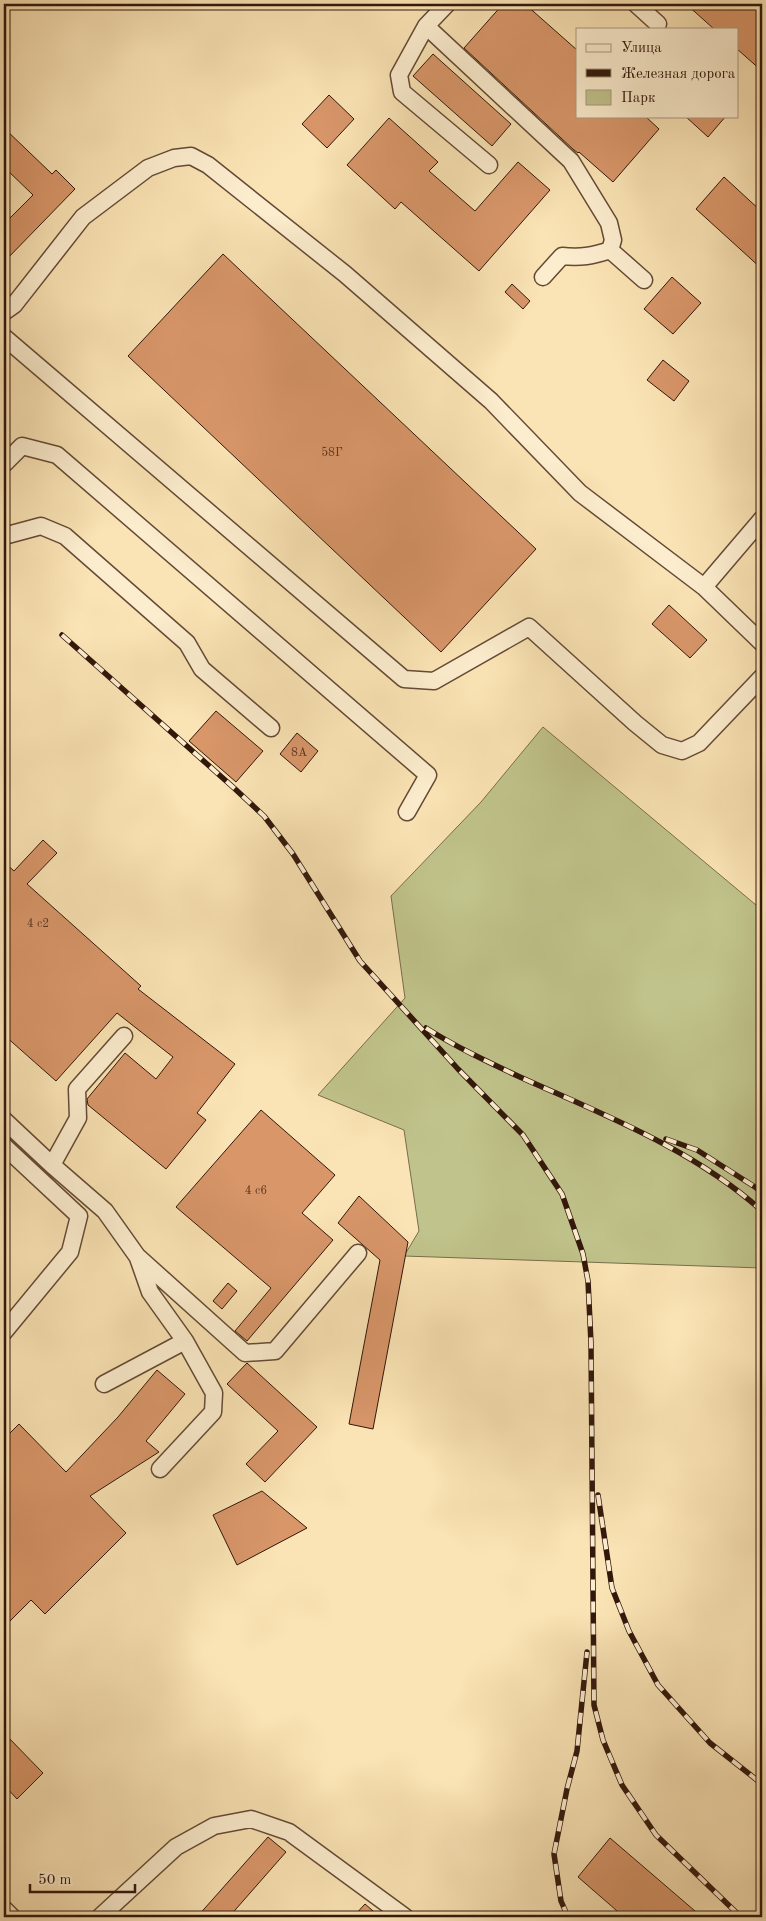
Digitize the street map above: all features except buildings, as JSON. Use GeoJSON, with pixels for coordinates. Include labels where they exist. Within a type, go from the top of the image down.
{"type":"FeatureCollection","features":[{"type":"Feature","properties":{"kind":"street"},"geometry":{"type":"LineString","coordinates":[[447,4],[426,26],[399,75],[402,92],[489,164]]}},
{"type":"Feature","properties":{"kind":"street"},"geometry":{"type":"LineString","coordinates":[[636,4],[658,24]]}},
{"type":"Feature","properties":{"kind":"street"},"geometry":{"type":"LineString","coordinates":[[426,26],[571,162],[608,223],[613,240],[610,250]]}},
{"type":"Feature","properties":{"kind":"street"},"geometry":{"type":"LineString","coordinates":[[4,312],[14,305],[83,217],[148,168],[174,158],[191,156],[208,165],[345,274],[491,401],[580,493],[704,586],[762,643]]}},
{"type":"Feature","properties":{"kind":"street"},"geometry":{"type":"LineString","coordinates":[[543,277],[562,256],[580,258],[610,250]]}},
{"type":"Feature","properties":{"kind":"street"},"geometry":{"type":"LineString","coordinates":[[610,250],[644,280]]}},
{"type":"Feature","properties":{"kind":"street"},"geometry":{"type":"LineString","coordinates":[[4,336],[404,679],[434,681],[529,627],[634,723],[662,745],[682,751],[699,743],[762,677]]}},
{"type":"Feature","properties":{"kind":"street"},"geometry":{"type":"LineString","coordinates":[[4,464],[22,446],[58,455],[428,775],[407,812]]}},
{"type":"Feature","properties":{"kind":"street"},"geometry":{"type":"LineString","coordinates":[[704,586],[762,519]]}},
{"type":"Feature","properties":{"kind":"street"},"geometry":{"type":"LineString","coordinates":[[4,536],[41,526],[65,536],[187,643],[202,669],[271,728]]}},
{"type":"Feature","properties":{"kind":"street"},"geometry":{"type":"LineString","coordinates":[[52,1165],[78,1118],[77,1089],[124,1036]]}},
{"type":"Feature","properties":{"kind":"street"},"geometry":{"type":"LineString","coordinates":[[4,1120],[52,1165],[105,1210],[137,1256],[245,1353],[275,1351],[358,1253]]}},
{"type":"Feature","properties":{"kind":"street"},"geometry":{"type":"LineString","coordinates":[[4,1146],[79,1216],[70,1252],[4,1332]]}},
{"type":"Feature","properties":{"kind":"street"},"geometry":{"type":"LineString","coordinates":[[137,1256],[150,1292],[185,1341],[214,1393],[213,1412],[160,1469]]}},
{"type":"Feature","properties":{"kind":"street"},"geometry":{"type":"LineString","coordinates":[[104,1384],[185,1341]]}},
{"type":"Feature","properties":{"kind":"street"},"geometry":{"type":"LineString","coordinates":[[100,1917],[176,1847],[214,1826],[251,1819],[290,1832],[405,1917]]}},
{"type":"Feature","properties":{"kind":"street"},"geometry":{"type":"LineString","coordinates":[[4,1909],[12,1917]]}},
{"type":"Feature","properties":{"kind":"green space"},"geometry":{"type":"Polygon","coordinates":[[[543,727],[762,910],[762,1268],[404,1256],[419,1231],[404,1130],[318,1095],[405,998],[391,896],[481,802],[543,727]]]}},
{"type":"Feature","properties":{"kind":"railway"},"geometry":{"type":"LineString","coordinates":[[62,635],[264,816],[293,854],[360,961],[458,1069],[523,1135],[562,1194],[583,1254],[588,1281],[591,1343],[594,1705],[603,1740],[622,1785],[656,1835],[741,1917]]}},
{"type":"Feature","properties":{"kind":"railway"},"geometry":{"type":"LineString","coordinates":[[426,1028],[484,1060],[647,1135],[677,1151],[707,1169],[762,1211]]}},
{"type":"Feature","properties":{"kind":"railway"},"geometry":{"type":"LineString","coordinates":[[666,1139],[697,1150],[762,1193]]}},
{"type":"Feature","properties":{"kind":"railway"},"geometry":{"type":"LineString","coordinates":[[598,1495],[612,1588],[629,1631],[658,1685],[710,1743],[762,1784]]}},
{"type":"Feature","properties":{"kind":"railway"},"geometry":{"type":"LineString","coordinates":[[568,1917],[561,1901],[554,1854],[577,1751],[587,1652]]}}]}
